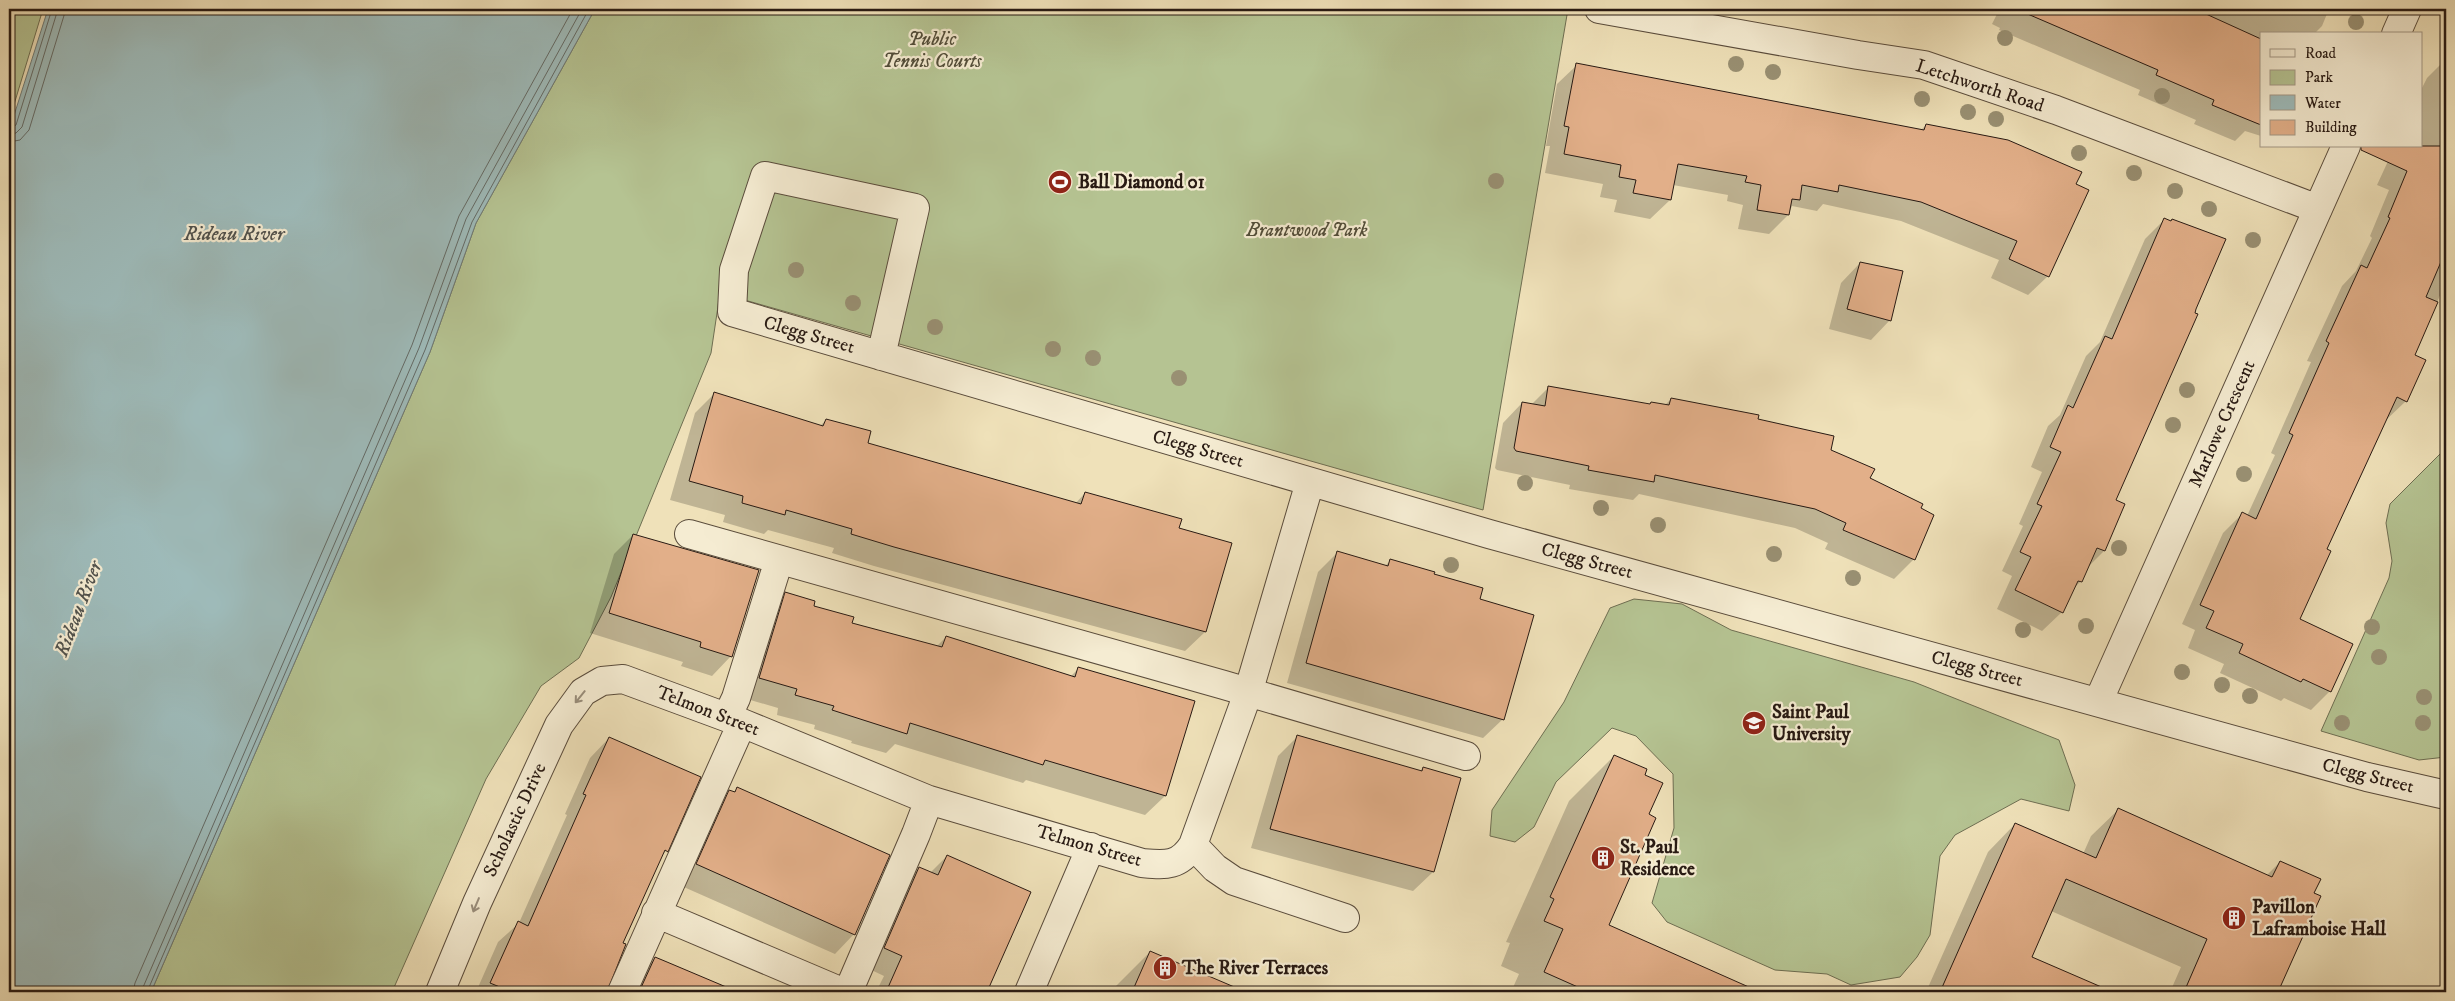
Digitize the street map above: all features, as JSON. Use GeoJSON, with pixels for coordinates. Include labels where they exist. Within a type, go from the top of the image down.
{"type":"FeatureCollection","features":[{"type":"Feature","properties":{"kind":"street","name":"Letchworth Road"},"geometry":{"type":"LineString","coordinates":[[1599,9],[1848,54],[1924,65],[2056,110],[2318,209]]}},
{"type":"Feature","properties":{"kind":"street"},"geometry":{"type":"LineString","coordinates":[[2397,32],[2407,9]]}},
{"type":"Feature","properties":{"kind":"street","name":"Marlowe Crescent"},"geometry":{"type":"LineString","coordinates":[[2098,702],[2345,148]]}},
{"type":"Feature","properties":{"kind":"street","name":"Clegg Street"},"geometry":{"type":"LineString","coordinates":[[881,356],[915,208],[765,176],[734,270],[732,312],[881,356],[1310,482],[1508,539],[2367,777],[2446,795]]}},
{"type":"Feature","properties":{"kind":"street","name":"Telmon Street"},"geometry":{"type":"LineString","coordinates":[[623,679],[734,720],[929,800],[1142,863],[1168,865],[1188,854],[1193,845],[1248,693],[1310,482]]}},
{"type":"Feature","properties":{"kind":"street"},"geometry":{"type":"LineString","coordinates":[[689,534],[1466,756]]}},
{"type":"Feature","properties":{"kind":"street"},"geometry":{"type":"LineString","coordinates":[[622,992],[734,720],[736,698],[779,560]]}},
{"type":"Feature","properties":{"kind":"street","name":"Scholastic Drive"},"geometry":{"type":"LineString","coordinates":[[440,992],[477,903],[559,725],[583,692],[602,681],[623,679]]}},
{"type":"Feature","properties":{"kind":"street"},"geometry":{"type":"LineString","coordinates":[[848,992],[929,800]]}},
{"type":"Feature","properties":{"kind":"street"},"geometry":{"type":"LineString","coordinates":[[1193,845],[1215,868],[1234,881],[1346,918]]}},
{"type":"Feature","properties":{"kind":"street"},"geometry":{"type":"LineString","coordinates":[[1029,992],[1091,847]]}},
{"type":"Feature","properties":{"kind":"street"},"geometry":{"type":"LineString","coordinates":[[656,913],[842,992]]}},
{"type":"Feature","properties":{"kind":"green space"},"geometry":{"type":"Polygon","coordinates":[[[9,9],[43,9],[9,121],[9,9]]]}},
{"type":"Feature","properties":{"kind":"green space","name":"Brantwood Park"},"geometry":{"type":"Polygon","coordinates":[[[595,9],[1568,9],[1483,510],[720,293],[711,353],[611,597],[579,658],[541,686],[486,779],[392,992],[151,992],[430,352],[476,223],[595,9]]]}},
{"type":"Feature","properties":{"kind":"green space"},"geometry":{"type":"Polygon","coordinates":[[[2446,448],[2446,757],[2419,760],[2321,731],[2389,578],[2392,561],[2386,523],[2390,504],[2446,448]]]}},
{"type":"Feature","properties":{"kind":"green space"},"geometry":{"type":"Polygon","coordinates":[[[1634,599],[1682,604],[1731,630],[1914,682],[2059,740],[2075,785],[2069,811],[2021,799],[1955,835],[1940,856],[1930,935],[1917,957],[1900,977],[1851,985],[1827,974],[1775,970],[1667,922],[1652,903],[1674,828],[1673,774],[1636,736],[1612,728],[1556,782],[1534,827],[1515,842],[1490,836],[1492,810],[1564,702],[1610,608],[1634,599]]]}},
{"type":"Feature","properties":{"kind":"water","name":"Rideau River"},"geometry":{"type":"Polygon","coordinates":[[[48,9],[595,9],[476,223],[430,352],[151,992],[9,992],[9,131],[48,9]]]}},
{"type":"Feature","properties":{"kind":"building"},"geometry":{"type":"Polygon","coordinates":[[[2016,9],[2195,9],[2260,39],[2260,125],[2212,105],[2214,100],[2156,75],[2158,70],[2016,9]]]}},
{"type":"Feature","properties":{"kind":"building"},"geometry":{"type":"Polygon","coordinates":[[[1576,63],[1924,130],[1926,124],[2008,140],[2082,172],[2076,184],[2089,190],[2049,277],[2009,259],[2017,241],[1921,202],[1839,185],[1838,192],[1802,185],[1800,200],[1792,199],[1789,215],[1757,210],[1761,185],[1745,182],[1747,176],[1678,164],[1671,200],[1633,193],[1636,180],[1619,177],[1621,165],[1564,154],[1569,127],[1564,126],[1576,63]]]}},
{"type":"Feature","properties":{"kind":"building"},"geometry":{"type":"Polygon","coordinates":[[[2446,146],[2446,250],[2426,297],[2438,302],[2415,355],[2426,360],[2407,402],[2397,397],[2327,549],[2331,551],[2300,619],[2353,644],[2331,692],[2303,679],[2301,682],[2239,653],[2243,644],[2206,628],[2214,611],[2200,605],[2242,512],[2256,519],[2293,435],[2289,433],[2329,343],[2326,341],[2361,265],[2367,268],[2390,218],[2388,217],[2407,171],[2361,150],[2361,148],[2446,146]]]}},
{"type":"Feature","properties":{"kind":"building"},"geometry":{"type":"Polygon","coordinates":[[[2164,218],[2171,221],[2172,219],[2226,239],[2196,309],[2195,313],[2198,314],[2116,500],[2125,504],[2105,551],[2097,548],[2082,582],[2078,581],[2063,613],[2015,590],[2031,557],[2020,552],[2042,506],[2037,504],[2061,452],[2050,447],[2068,405],[2073,408],[2105,336],[2112,339],[2164,218]]]}},
{"type":"Feature","properties":{"kind":"building"},"geometry":{"type":"Polygon","coordinates":[[[1860,262],[1903,271],[1891,321],[1847,309],[1860,262]]]}},
{"type":"Feature","properties":{"kind":"building"},"geometry":{"type":"Polygon","coordinates":[[[1548,386],[1650,404],[1651,402],[1669,405],[1671,398],[1759,415],[1758,419],[1834,436],[1831,450],[1875,469],[1870,478],[1923,504],[1921,508],[1934,515],[1915,560],[1843,530],[1846,523],[1815,509],[1655,475],[1654,482],[1588,470],[1589,466],[1516,451],[1514,448],[1522,402],[1545,406],[1548,386]]]}},
{"type":"Feature","properties":{"kind":"building"},"geometry":{"type":"Polygon","coordinates":[[[714,392],[823,426],[826,419],[871,431],[868,443],[1081,504],[1085,492],[1182,519],[1179,528],[1232,543],[1206,632],[894,547],[851,534],[852,529],[786,510],[785,515],[742,503],[743,496],[689,481],[714,392]]]}},
{"type":"Feature","properties":{"kind":"building"},"geometry":{"type":"Polygon","coordinates":[[[633,534],[759,570],[732,657],[700,647],[701,642],[609,613],[633,534]]]}},
{"type":"Feature","properties":{"kind":"building"},"geometry":{"type":"Polygon","coordinates":[[[1337,551],[1388,566],[1390,559],[1435,572],[1434,574],[1483,588],[1480,599],[1534,615],[1504,720],[1306,663],[1337,551]]]}},
{"type":"Feature","properties":{"kind":"building"},"geometry":{"type":"Polygon","coordinates":[[[785,592],[815,601],[814,606],[854,617],[852,623],[942,647],[946,636],[1075,677],[1078,667],[1195,701],[1166,796],[1045,760],[1043,765],[910,723],[907,734],[832,710],[834,706],[795,695],[797,689],[759,678],[785,592]]]}},
{"type":"Feature","properties":{"kind":"building"},"geometry":{"type":"Polygon","coordinates":[[[1297,735],[1422,771],[1423,767],[1461,778],[1434,872],[1270,829],[1297,735]]]}},
{"type":"Feature","properties":{"kind":"building"},"geometry":{"type":"Polygon","coordinates":[[[609,737],[701,777],[668,852],[665,850],[623,943],[626,944],[607,992],[512,992],[490,983],[518,921],[528,926],[586,795],[583,794],[609,737]]]}},
{"type":"Feature","properties":{"kind":"building","name":"St. Paul Residence"},"geometry":{"type":"Polygon","coordinates":[[[1614,755],[1647,769],[1645,775],[1663,783],[1649,814],[1656,818],[1609,925],[1760,992],[1589,992],[1544,972],[1563,929],[1544,921],[1554,899],[1550,897],[1614,755]]]}},
{"type":"Feature","properties":{"kind":"building"},"geometry":{"type":"Polygon","coordinates":[[[737,787],[890,855],[855,935],[696,864],[729,790],[735,792],[737,787]]]}},
{"type":"Feature","properties":{"kind":"building","name":"Pavillon Laframboise Hall"},"geometry":{"type":"Polygon","coordinates":[[[2118,808],[2272,877],[2280,861],[2321,879],[2314,893],[2321,896],[2278,992],[2184,992],[2207,939],[2066,879],[2032,957],[2113,992],[1940,992],[2015,823],[2096,858],[2118,808]]]}},
{"type":"Feature","properties":{"kind":"building"},"geometry":{"type":"Polygon","coordinates":[[[947,855],[1031,892],[987,992],[886,992],[902,956],[884,948],[919,867],[938,875],[947,855]]]}},
{"type":"Feature","properties":{"kind":"building","name":"The River Terraces"},"geometry":{"type":"Polygon","coordinates":[[[1150,951],[1246,992],[1132,992],[1150,951]]]}},
{"type":"Feature","properties":{"kind":"building"},"geometry":{"type":"Polygon","coordinates":[[[655,957],[667,962],[738,992],[639,992],[655,957]]]}},
{"type":"Feature","properties":{"kind":"place","name":"Ball Diamond 01"},"geometry":{"type":"Point","coordinates":[1060,182]}},
{"type":"Feature","properties":{"kind":"place","name":"Saint Paul University"},"geometry":{"type":"Point","coordinates":[1754,723]}},
{"type":"Feature","properties":{"kind":"place","name":"St. Paul Residence"},"geometry":{"type":"Point","coordinates":[1603,858]}},
{"type":"Feature","properties":{"kind":"place","name":"Pavillon Laframboise Hall"},"geometry":{"type":"Point","coordinates":[2234,918]}},
{"type":"Feature","properties":{"kind":"place","name":"The River Terraces"},"geometry":{"type":"Point","coordinates":[1165,968]}},
{"type":"Feature","properties":{"kind":"park label","name":"Public Tennis Courts"},"geometry":{"type":"Point","coordinates":[932,50]}}]}
